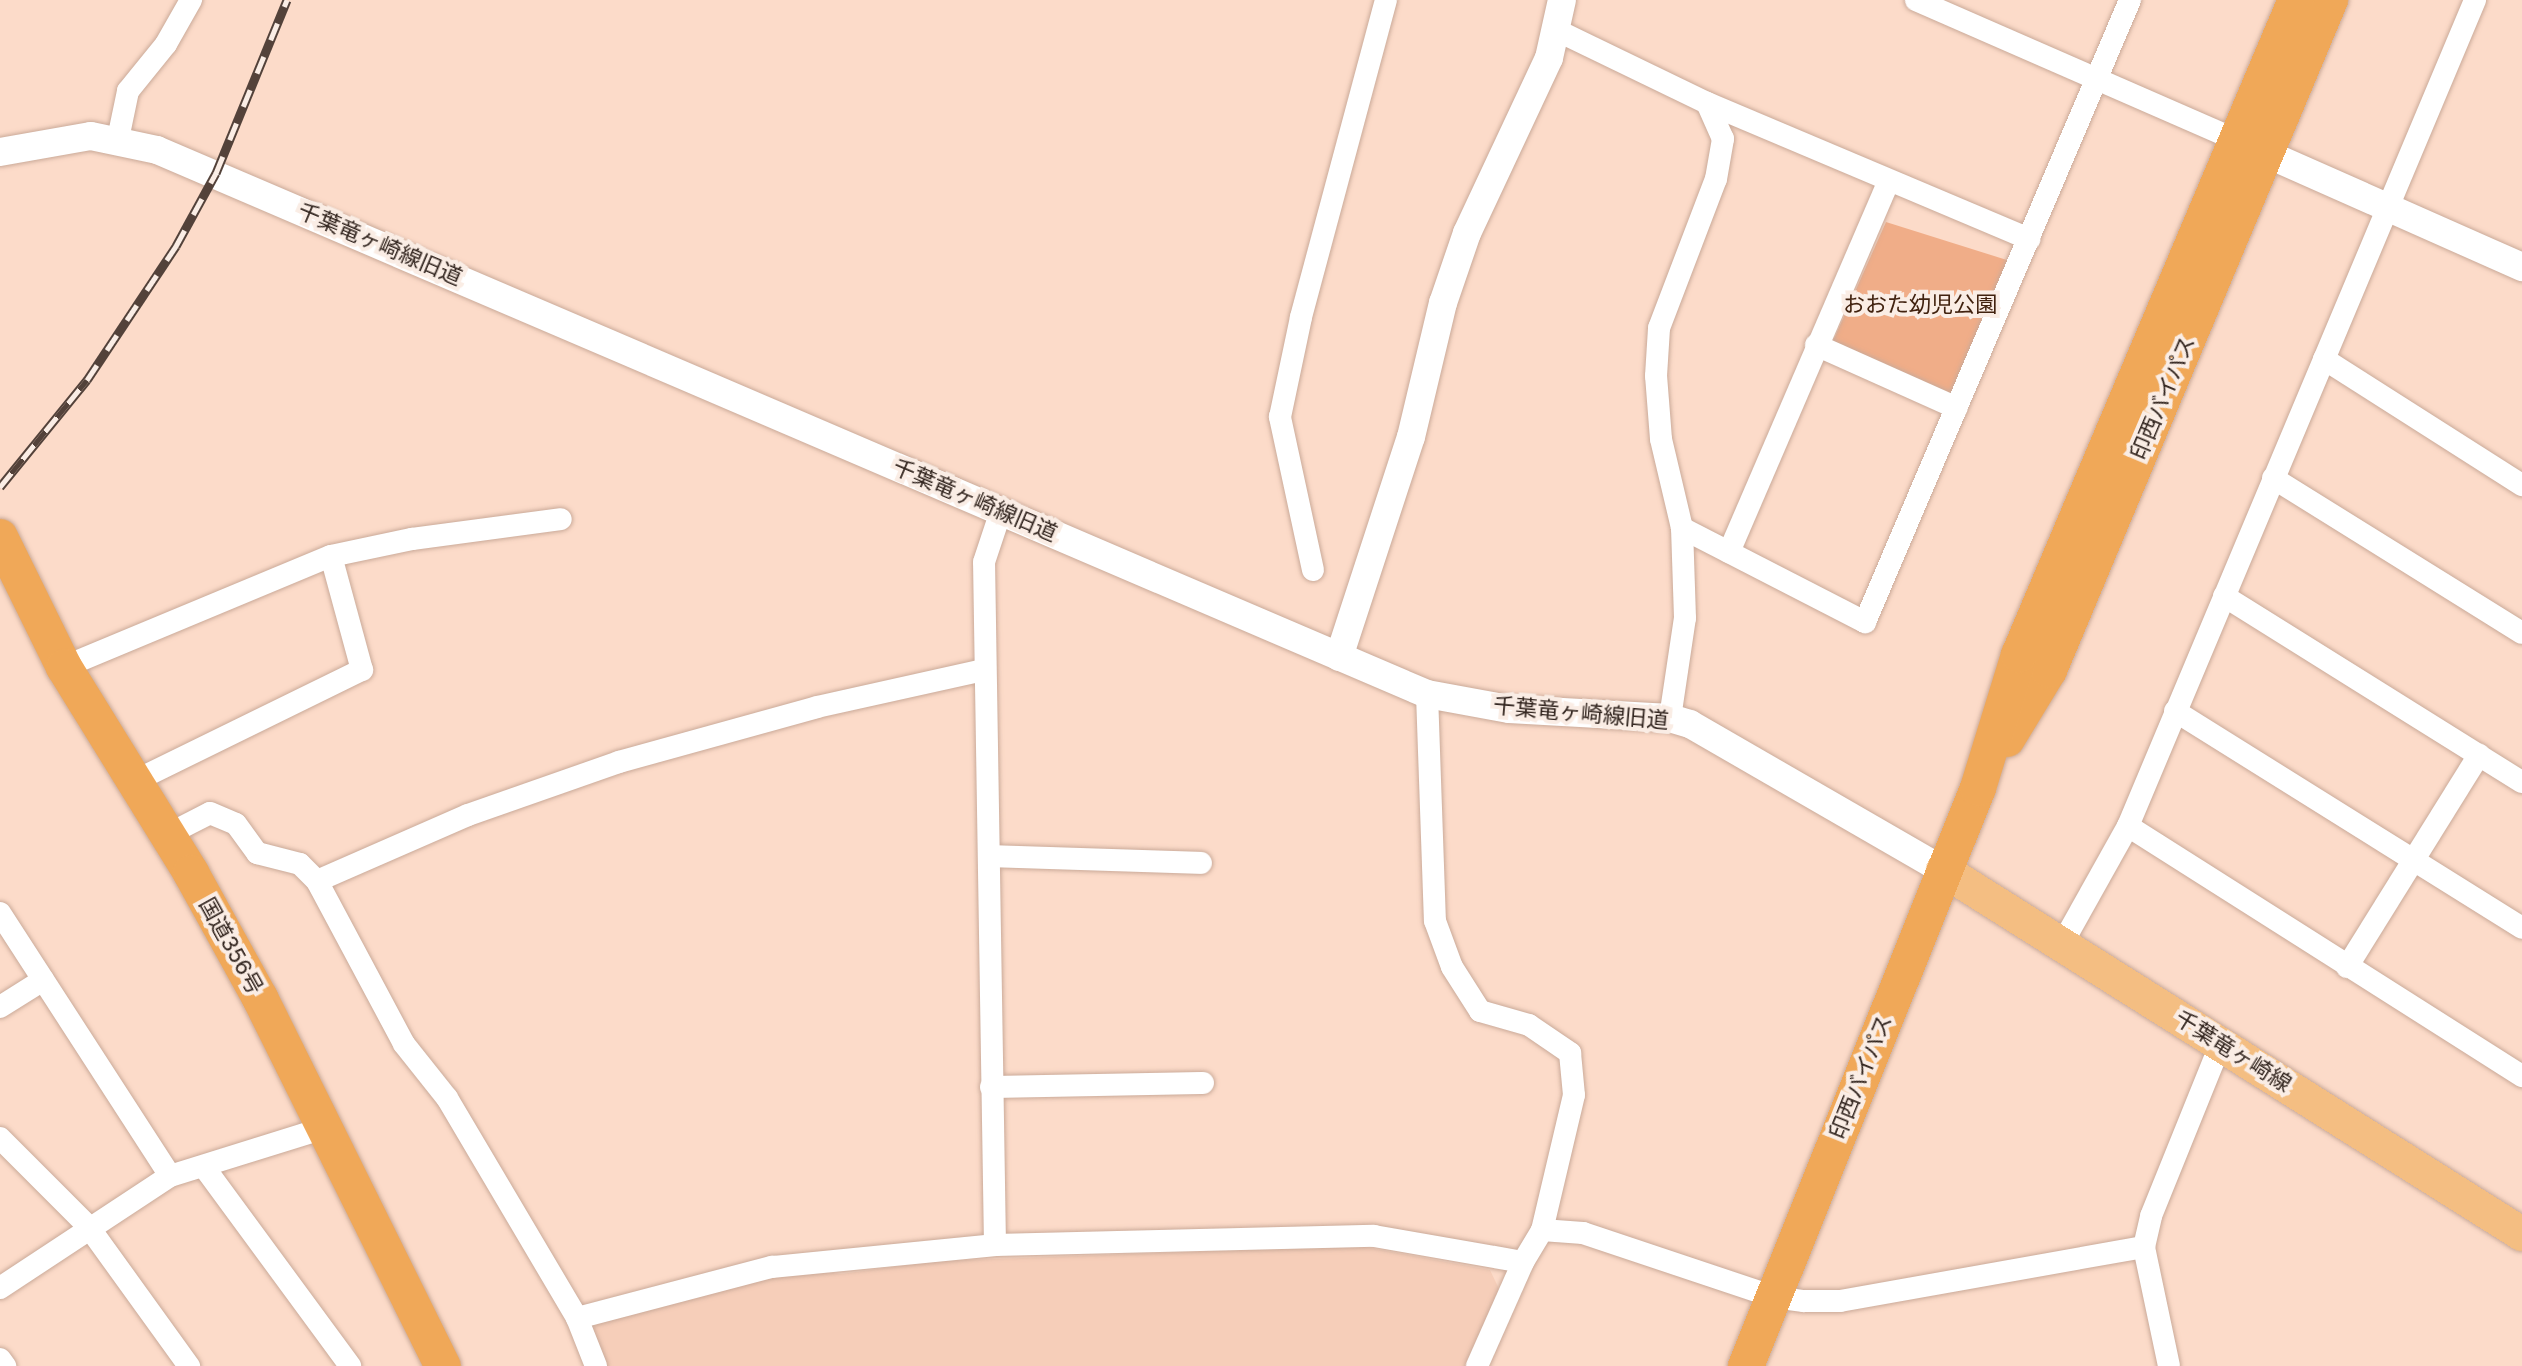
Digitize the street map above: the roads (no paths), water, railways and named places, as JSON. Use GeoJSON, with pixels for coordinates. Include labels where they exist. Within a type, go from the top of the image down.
{"type":"FeatureCollection","features":[{"type":"Feature","properties":{"kind":"highway","name":"印西バイパス"},"geometry":{"type":"LineString","coordinates":[[2252,147],[2296,0]]}},
{"type":"Feature","properties":{"kind":"highway","name":"印西バイパス"},"geometry":{"type":"LineString","coordinates":[[1746,1366],[1978,788],[2019,655],[2252,147],[2330,0]]}},
{"type":"Feature","properties":{"kind":"highway","name":"国道356号"},"geometry":{"type":"LineString","coordinates":[[0,537],[64,667],[167,835],[260,998],[443,1366]]}},
{"type":"Feature","properties":{"kind":"main road","name":"千葉竜ヶ崎線"},"geometry":{"type":"LineString","coordinates":[[1943,870],[2522,1234]]}},
{"type":"Feature","properties":{"kind":"street"},"geometry":{"type":"LineString","coordinates":[[118,139],[128,91],[166,44],[191,0]]}},
{"type":"Feature","properties":{"kind":"street"},"geometry":{"type":"LineString","coordinates":[[1313,570],[1280,417],[1301,317],[1386,0]]}},
{"type":"Feature","properties":{"kind":"street"},"geometry":{"type":"LineString","coordinates":[[1916,0],[2522,267]]}},
{"type":"Feature","properties":{"kind":"street"},"geometry":{"type":"LineString","coordinates":[[1682,528],[1865,622],[2130,0]]}},
{"type":"Feature","properties":{"kind":"street"},"geometry":{"type":"LineString","coordinates":[[2062,944],[2128,826],[2475,0]]}},
{"type":"Feature","properties":{"kind":"street"},"geometry":{"type":"LineString","coordinates":[[1339,657],[1411,437],[1443,303],[1467,233],[1549,58],[1555,11],[1707,103],[2029,239]]}},
{"type":"Feature","properties":{"kind":"street"},"geometry":{"type":"LineString","coordinates":[[1670,718],[1685,618],[1682,528],[1661,439],[1656,376],[1659,328],[1716,179],[1723,139],[1707,103]]}},
{"type":"Feature","properties":{"kind":"street","name":"千葉竜ヶ崎線旧道"},"geometry":{"type":"LineString","coordinates":[[0,152],[80,138],[118,139],[216,173],[1427,694],[1509,709],[1670,718],[1712,734],[1943,870]]}},
{"type":"Feature","properties":{"kind":"street"},"geometry":{"type":"LineString","coordinates":[[1729,552],[1888,182]]}},
{"type":"Feature","properties":{"kind":"street"},"geometry":{"type":"LineString","coordinates":[[1816,345],[1957,408]]}},
{"type":"Feature","properties":{"kind":"street"},"geometry":{"type":"LineString","coordinates":[[2324,359],[2522,485]]}},
{"type":"Feature","properties":{"kind":"street"},"geometry":{"type":"LineString","coordinates":[[2273,478],[2522,633]]}},
{"type":"Feature","properties":{"kind":"street"},"geometry":{"type":"LineString","coordinates":[[995,1245],[984,562],[1001,511]]}},
{"type":"Feature","properties":{"kind":"street"},"geometry":{"type":"LineString","coordinates":[[64,667],[331,556],[412,539],[561,519]]}},
{"type":"Feature","properties":{"kind":"street"},"geometry":{"type":"LineString","coordinates":[[135,781],[362,670],[331,556]]}},
{"type":"Feature","properties":{"kind":"street"},"geometry":{"type":"LineString","coordinates":[[2224,596],[2522,782]]}},
{"type":"Feature","properties":{"kind":"street"},"geometry":{"type":"LineString","coordinates":[[317,881],[468,815],[619,762],[817,707],[984,670]]}},
{"type":"Feature","properties":{"kind":"street"},"geometry":{"type":"LineString","coordinates":[[1427,694],[1435,921],[1452,967],[1480,1011],[1529,1025],[1570,1053],[1574,1095],[1542,1230],[1523,1262],[1477,1366]]}},
{"type":"Feature","properties":{"kind":"street"},"geometry":{"type":"LineString","coordinates":[[2175,711],[2522,928]]}},
{"type":"Feature","properties":{"kind":"street"},"geometry":{"type":"LineString","coordinates":[[2347,967],[2479,755]]}},
{"type":"Feature","properties":{"kind":"street"},"geometry":{"type":"LineString","coordinates":[[167,835],[210,813],[236,824],[257,853],[300,864],[317,881],[404,1044],[447,1098],[577,1318],[596,1366]]}},
{"type":"Feature","properties":{"kind":"street"},"geometry":{"type":"LineString","coordinates":[[2128,826],[2522,1076]]}},
{"type":"Feature","properties":{"kind":"street"},"geometry":{"type":"LineString","coordinates":[[991,856],[1201,863]]}},
{"type":"Feature","properties":{"kind":"street"},"geometry":{"type":"LineString","coordinates":[[0,913],[170,1176]]}},
{"type":"Feature","properties":{"kind":"street"},"geometry":{"type":"LineString","coordinates":[[0,1007],[43,980]]}},
{"type":"Feature","properties":{"kind":"street"},"geometry":{"type":"LineString","coordinates":[[2169,1366],[2144,1247],[2151,1216],[2221,1043]]}},
{"type":"Feature","properties":{"kind":"street"},"geometry":{"type":"LineString","coordinates":[[991,1087],[1203,1083]]}},
{"type":"Feature","properties":{"kind":"street"},"geometry":{"type":"LineString","coordinates":[[0,1288],[88,1226],[170,1176],[324,1128]]}},
{"type":"Feature","properties":{"kind":"street"},"geometry":{"type":"LineString","coordinates":[[0,1138],[88,1226],[189,1366]]}},
{"type":"Feature","properties":{"kind":"street"},"geometry":{"type":"LineString","coordinates":[[204,1167],[350,1366]]}},
{"type":"Feature","properties":{"kind":"street"},"geometry":{"type":"LineString","coordinates":[[1542,1230],[1583,1233],[1774,1297],[1840,1301],[2144,1247]]}},
{"type":"Feature","properties":{"kind":"street"},"geometry":{"type":"LineString","coordinates":[[577,1318],[772,1267],[995,1245],[1374,1236],[1523,1262]]}},
{"type":"Feature","properties":{"kind":"street"},"geometry":{"type":"LineString","coordinates":[[0,1359],[5,1366]]}},
{"type":"Feature","properties":{"kind":"railway"},"geometry":{"type":"LineString","coordinates":[[0,487],[87,380],[176,246],[216,173],[287,0]]}},
{"type":"Feature","properties":{"kind":"park label","name":"おおた幼児公園"},"geometry":{"type":"Point","coordinates":[1920,305]}}]}
